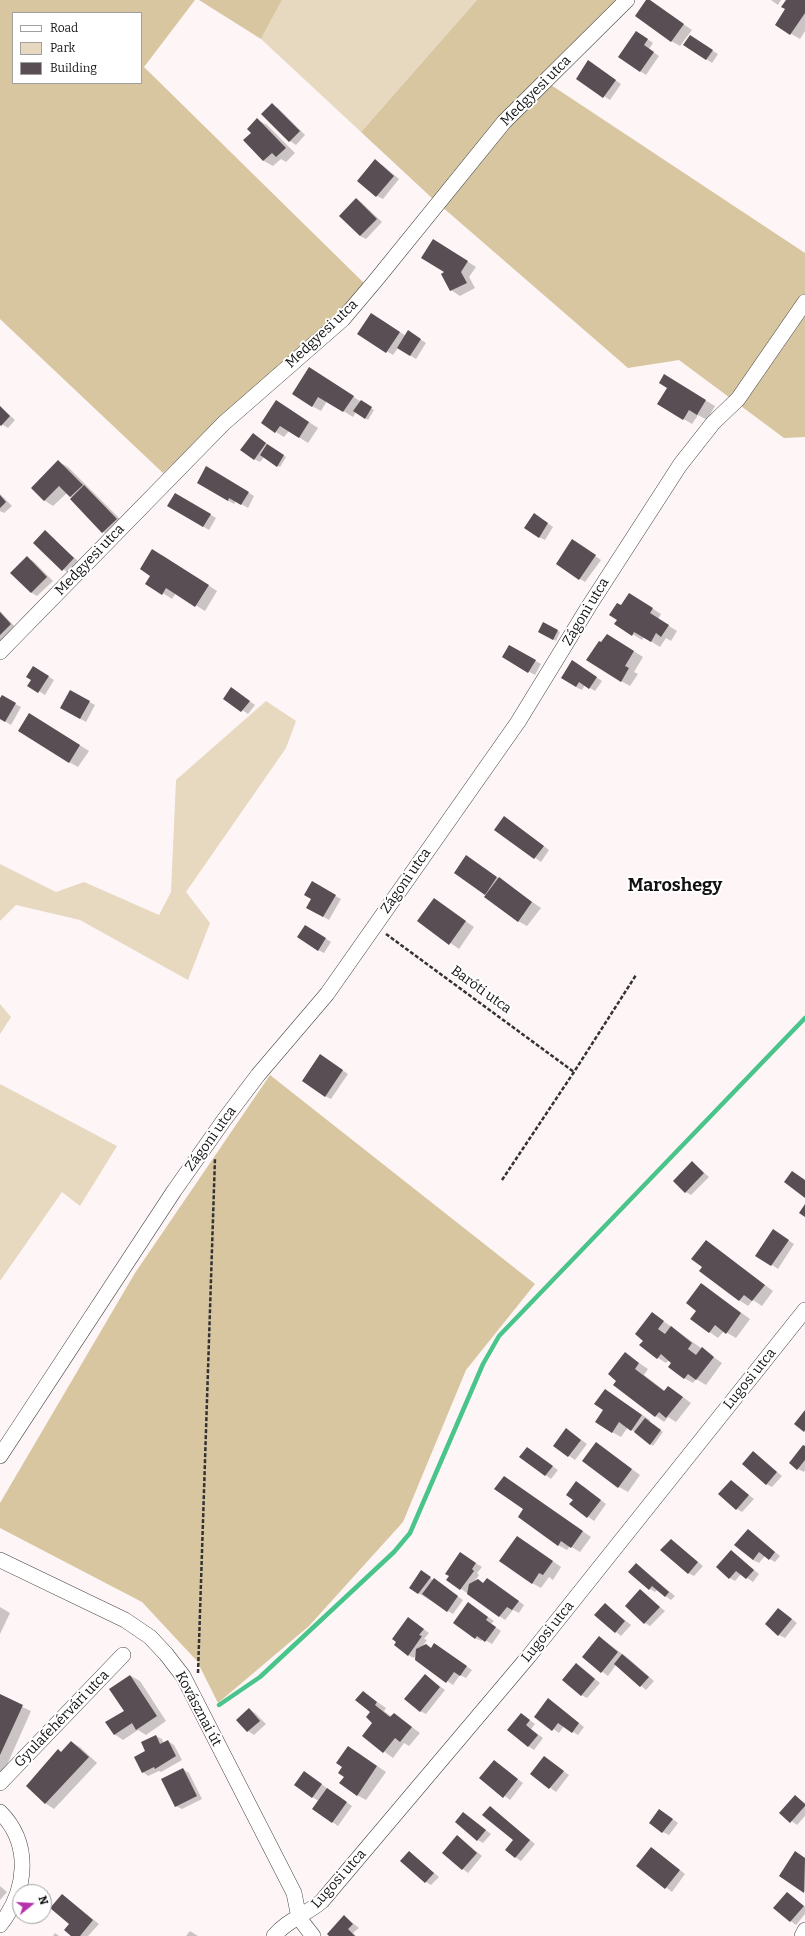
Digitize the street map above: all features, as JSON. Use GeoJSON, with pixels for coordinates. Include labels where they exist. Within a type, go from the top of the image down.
{"type":"FeatureCollection","features":[{"type":"Feature","properties":{"kind":"street","name":"Medgyesi utca"},"geometry":{"type":"LineString","coordinates":[[0,652],[224,423],[343,319],[504,122],[627,0]]}},
{"type":"Feature","properties":{"kind":"street","name":"Zágoni utca"},"geometry":{"type":"LineString","coordinates":[[0,1456],[174,1191],[224,1120],[258,1075],[327,994],[518,722],[589,606],[680,464],[713,423],[738,399],[805,302]]}},
{"type":"Feature","properties":{"kind":"street","name":"Lugosi utca"},"geometry":{"type":"LineString","coordinates":[[274,1936],[286,1925],[299,1918],[322,1901],[529,1656],[805,1310]]}},
{"type":"Feature","properties":{"kind":"street","name":"Kovásznai út"},"geometry":{"type":"LineString","coordinates":[[0,1560],[125,1620],[150,1637],[166,1654],[183,1676],[294,1893],[299,1918]]}},
{"type":"Feature","properties":{"kind":"street","name":"Gyulafehérvári utca"},"geometry":{"type":"LineString","coordinates":[[0,1783],[123,1655]]}},
{"type":"Feature","properties":{"kind":"street"},"geometry":{"type":"LineString","coordinates":[[0,1812],[16,1834],[22,1857],[22,1880],[16,1899],[0,1925]]}},
{"type":"Feature","properties":{"kind":"street"},"geometry":{"type":"LineString","coordinates":[[299,1918],[313,1936]]}},
{"type":"Feature","properties":{"kind":"street"},"geometry":{"type":"LineString","coordinates":[[802,1936],[805,1930]]}},
{"type":"Feature","properties":{"kind":"path","name":"Baróti utca"},"geometry":{"type":"LineString","coordinates":[[375,926],[574,1072]]}},
{"type":"Feature","properties":{"kind":"path"},"geometry":{"type":"LineString","coordinates":[[502,1180],[574,1072],[636,974]]}},
{"type":"Feature","properties":{"kind":"path"},"geometry":{"type":"LineString","coordinates":[[198,1681],[215,1155]]}},
{"type":"Feature","properties":{"kind":"green space"},"geometry":{"type":"Polygon","coordinates":[[[282,0],[477,0],[361,132],[261,39],[282,0]]]}},
{"type":"Feature","properties":{"kind":"green space"},"geometry":{"type":"Polygon","coordinates":[[[266,701],[296,721],[286,748],[186,892],[210,923],[188,980],[80,920],[16,905],[0,921],[0,864],[56,892],[84,882],[159,915],[171,892],[176,780],[266,701]]]}},
{"type":"Feature","properties":{"kind":"green space"},"geometry":{"type":"Polygon","coordinates":[[[0,1004],[11,1017],[0,1034],[0,1004]]]}},
{"type":"Feature","properties":{"kind":"green space"},"geometry":{"type":"Polygon","coordinates":[[[0,1084],[117,1146],[80,1206],[62,1192],[0,1281],[0,1084]]]}},
{"type":"Feature","properties":{"kind":"shaded area"},"geometry":{"type":"Polygon","coordinates":[[[0,0],[195,0],[144,67],[367,286],[163,473],[0,319],[0,0]]]}},
{"type":"Feature","properties":{"kind":"shaded area"},"geometry":{"type":"Polygon","coordinates":[[[199,0],[282,0],[261,39],[199,0]]]}},
{"type":"Feature","properties":{"kind":"shaded area"},"geometry":{"type":"Polygon","coordinates":[[[477,0],[620,0],[545,81],[805,253],[805,437],[784,438],[679,360],[628,368],[433,199],[361,132],[477,0]]]}},
{"type":"Feature","properties":{"kind":"shaded area"},"geometry":{"type":"Polygon","coordinates":[[[270,1075],[535,1284],[466,1370],[403,1522],[309,1626],[218,1703],[197,1661],[142,1602],[0,1528],[0,1503],[135,1273],[270,1075]]]}},
{"type":"Feature","properties":{"kind":"building"},"geometry":{"type":"Polygon","coordinates":[[[646,0],[650,0],[684,24],[671,42],[635,16],[646,0]]]}},
{"type":"Feature","properties":{"kind":"building"},"geometry":{"type":"Polygon","coordinates":[[[786,0],[805,0],[805,13],[790,35],[775,25],[785,9],[781,7],[786,0]]]}},
{"type":"Feature","properties":{"kind":"building"},"geometry":{"type":"Polygon","coordinates":[[[636,31],[648,39],[644,45],[654,52],[640,72],[618,57],[636,31]]]}},
{"type":"Feature","properties":{"kind":"building"},"geometry":{"type":"Polygon","coordinates":[[[690,35],[713,50],[706,60],[683,45],[690,35]]]}},
{"type":"Feature","properties":{"kind":"building"},"geometry":{"type":"Polygon","coordinates":[[[588,60],[616,80],[603,98],[576,79],[588,60]]]}},
{"type":"Feature","properties":{"kind":"building"},"geometry":{"type":"Polygon","coordinates":[[[272,103],[300,131],[289,142],[261,114],[272,103]]]}},
{"type":"Feature","properties":{"kind":"building"},"geometry":{"type":"Polygon","coordinates":[[[257,118],[286,148],[276,157],[272,153],[263,161],[243,140],[251,133],[247,129],[257,118]]]}},
{"type":"Feature","properties":{"kind":"building"},"geometry":{"type":"Polygon","coordinates":[[[375,159],[394,176],[376,197],[357,181],[375,159]]]}},
{"type":"Feature","properties":{"kind":"building"},"geometry":{"type":"Polygon","coordinates":[[[356,198],[377,219],[360,236],[339,216],[356,198]]]}},
{"type":"Feature","properties":{"kind":"building"},"geometry":{"type":"Polygon","coordinates":[[[433,239],[468,261],[461,272],[467,283],[450,291],[441,274],[444,272],[421,258],[433,239]]]}},
{"type":"Feature","properties":{"kind":"building"},"geometry":{"type":"Polygon","coordinates":[[[371,313],[400,332],[386,353],[357,334],[371,313]]]}},
{"type":"Feature","properties":{"kind":"building"},"geometry":{"type":"Polygon","coordinates":[[[408,330],[421,339],[410,356],[397,348],[408,330]]]}},
{"type":"Feature","properties":{"kind":"building"},"geometry":{"type":"Polygon","coordinates":[[[309,367],[354,396],[343,412],[318,397],[312,407],[292,394],[309,367]]]}},
{"type":"Feature","properties":{"kind":"building"},"geometry":{"type":"Polygon","coordinates":[[[664,374],[706,400],[697,415],[689,410],[683,420],[657,404],[667,388],[659,383],[664,374]]]}},
{"type":"Feature","properties":{"kind":"building"},"geometry":{"type":"Polygon","coordinates":[[[276,400],[309,422],[299,438],[280,426],[275,433],[261,423],[276,400]]]}},
{"type":"Feature","properties":{"kind":"building"},"geometry":{"type":"Polygon","coordinates":[[[361,400],[372,407],[365,419],[353,411],[361,400]]]}},
{"type":"Feature","properties":{"kind":"building"},"geometry":{"type":"Polygon","coordinates":[[[0,406],[10,416],[1,426],[0,425],[0,406]]]}},
{"type":"Feature","properties":{"kind":"building"},"geometry":{"type":"Polygon","coordinates":[[[253,433],[266,443],[254,460],[240,450],[253,433]]]}},
{"type":"Feature","properties":{"kind":"building"},"geometry":{"type":"Polygon","coordinates":[[[267,444],[284,455],[277,467],[260,455],[267,444]]]}},
{"type":"Feature","properties":{"kind":"building"},"geometry":{"type":"Polygon","coordinates":[[[58,460],[83,485],[70,497],[59,486],[44,501],[31,488],[58,460]]]}},
{"type":"Feature","properties":{"kind":"building"},"geometry":{"type":"Polygon","coordinates":[[[206,466],[249,492],[241,505],[229,498],[228,501],[197,483],[206,466]]]}},
{"type":"Feature","properties":{"kind":"building"},"geometry":{"type":"Polygon","coordinates":[[[84,485],[117,519],[102,533],[70,499],[84,485]]]}},
{"type":"Feature","properties":{"kind":"building"},"geometry":{"type":"Polygon","coordinates":[[[175,493],[211,514],[203,527],[167,506],[175,493]]]}},
{"type":"Feature","properties":{"kind":"building"},"geometry":{"type":"Polygon","coordinates":[[[0,495],[6,502],[0,508],[0,495]]]}},
{"type":"Feature","properties":{"kind":"building"},"geometry":{"type":"Polygon","coordinates":[[[534,513],[548,523],[539,538],[524,528],[534,513]]]}},
{"type":"Feature","properties":{"kind":"building"},"geometry":{"type":"Polygon","coordinates":[[[45,530],[74,558],[62,571],[33,543],[45,530]]]}},
{"type":"Feature","properties":{"kind":"building"},"geometry":{"type":"Polygon","coordinates":[[[572,539],[596,555],[579,580],[556,564],[572,539]]]}},
{"type":"Feature","properties":{"kind":"building"},"geometry":{"type":"Polygon","coordinates":[[[152,549],[209,585],[195,607],[166,588],[162,595],[145,584],[150,576],[140,569],[152,549]]]}},
{"type":"Feature","properties":{"kind":"building"},"geometry":{"type":"Polygon","coordinates":[[[27,556],[47,577],[31,593],[10,573],[27,556]]]}},
{"type":"Feature","properties":{"kind":"building"},"geometry":{"type":"Polygon","coordinates":[[[629,593],[653,608],[650,613],[669,625],[661,637],[656,633],[651,642],[634,632],[632,636],[614,624],[617,620],[609,615],[617,603],[621,605],[629,593]]]}},
{"type":"Feature","properties":{"kind":"building"},"geometry":{"type":"Polygon","coordinates":[[[0,612],[11,624],[0,635],[0,612]]]}},
{"type":"Feature","properties":{"kind":"building"},"geometry":{"type":"Polygon","coordinates":[[[543,622],[558,630],[553,640],[538,632],[543,622]]]}},
{"type":"Feature","properties":{"kind":"building"},"geometry":{"type":"Polygon","coordinates":[[[607,634],[634,651],[625,666],[629,668],[621,682],[586,660],[599,641],[601,642],[607,634]]]}},
{"type":"Feature","properties":{"kind":"building"},"geometry":{"type":"Polygon","coordinates":[[[509,645],[536,660],[528,673],[502,657],[509,645]]]}},
{"type":"Feature","properties":{"kind":"building"},"geometry":{"type":"Polygon","coordinates":[[[572,660],[597,677],[589,689],[579,682],[576,687],[561,678],[572,660]]]}},
{"type":"Feature","properties":{"kind":"building"},"geometry":{"type":"Polygon","coordinates":[[[33,666],[49,676],[38,693],[27,686],[31,680],[26,677],[33,666]]]}},
{"type":"Feature","properties":{"kind":"building"},"geometry":{"type":"Polygon","coordinates":[[[231,687],[250,701],[241,712],[223,699],[231,687]]]}},
{"type":"Feature","properties":{"kind":"building"},"geometry":{"type":"Polygon","coordinates":[[[70,690],[90,701],[80,719],[60,708],[70,690]]]}},
{"type":"Feature","properties":{"kind":"building"},"geometry":{"type":"Polygon","coordinates":[[[2,695],[16,703],[5,722],[0,719],[0,698],[2,695]]]}},
{"type":"Feature","properties":{"kind":"building"},"geometry":{"type":"Polygon","coordinates":[[[29,713],[80,745],[69,763],[18,731],[29,713]]]}},
{"type":"Feature","properties":{"kind":"building"},"geometry":{"type":"Polygon","coordinates":[[[504,816],[544,846],[534,859],[494,830],[504,816]]]}},
{"type":"Feature","properties":{"kind":"building"},"geometry":{"type":"Polygon","coordinates":[[[466,855],[497,877],[485,895],[454,873],[466,855]]]}},
{"type":"Feature","properties":{"kind":"building"},"geometry":{"type":"Polygon","coordinates":[[[499,877],[532,902],[518,922],[484,897],[499,877]]]}},
{"type":"Feature","properties":{"kind":"building"},"geometry":{"type":"Polygon","coordinates":[[[312,881],[336,895],[323,917],[306,908],[311,899],[304,895],[312,881]]]}},
{"type":"Feature","properties":{"kind":"building"},"geometry":{"type":"Polygon","coordinates":[[[434,898],[466,921],[449,945],[417,921],[434,898]]]}},
{"type":"Feature","properties":{"kind":"building"},"geometry":{"type":"Polygon","coordinates":[[[305,925],[326,938],[318,951],[297,937],[305,925]]]}},
{"type":"Feature","properties":{"kind":"building"},"geometry":{"type":"Polygon","coordinates":[[[320,1054],[343,1070],[325,1097],[302,1081],[320,1054]]]}},
{"type":"Feature","properties":{"kind":"building"},"geometry":{"type":"Polygon","coordinates":[[[692,1161],[704,1173],[685,1193],[673,1181],[692,1161]]]}},
{"type":"Feature","properties":{"kind":"building"},"geometry":{"type":"Polygon","coordinates":[[[792,1171],[805,1180],[805,1198],[784,1182],[792,1171]]]}},
{"type":"Feature","properties":{"kind":"building"},"geometry":{"type":"Polygon","coordinates":[[[805,1204],[805,1217],[799,1213],[805,1204]]]}},
{"type":"Feature","properties":{"kind":"building"},"geometry":{"type":"Polygon","coordinates":[[[773,1229],[789,1240],[771,1266],[755,1256],[773,1229]]]}},
{"type":"Feature","properties":{"kind":"building"},"geometry":{"type":"Polygon","coordinates":[[[706,1240],[765,1285],[752,1301],[744,1295],[739,1301],[699,1271],[702,1267],[691,1259],[706,1240]]]}},
{"type":"Feature","properties":{"kind":"building"},"geometry":{"type":"Polygon","coordinates":[[[701,1283],[741,1313],[726,1334],[715,1325],[709,1333],[690,1319],[696,1311],[686,1303],[701,1283]]]}},
{"type":"Feature","properties":{"kind":"building"},"geometry":{"type":"Polygon","coordinates":[[[652,1312],[664,1321],[658,1329],[665,1334],[671,1326],[692,1343],[688,1349],[696,1355],[702,1347],[714,1357],[696,1380],[688,1374],[684,1379],[668,1367],[671,1363],[661,1354],[657,1359],[639,1345],[643,1341],[635,1334],[652,1312]]]}},
{"type":"Feature","properties":{"kind":"building"},"geometry":{"type":"Polygon","coordinates":[[[625,1352],[639,1363],[635,1369],[664,1391],[668,1386],[683,1397],[666,1418],[659,1412],[655,1417],[613,1385],[616,1381],[608,1374],[625,1352]]]}},
{"type":"Feature","properties":{"kind":"building"},"geometry":{"type":"Polygon","coordinates":[[[605,1389],[642,1415],[631,1431],[619,1422],[612,1433],[595,1422],[603,1410],[594,1404],[605,1389]]]}},
{"type":"Feature","properties":{"kind":"building"},"geometry":{"type":"Polygon","coordinates":[[[805,1410],[805,1430],[804,1432],[794,1424],[805,1410]]]}},
{"type":"Feature","properties":{"kind":"building"},"geometry":{"type":"Polygon","coordinates":[[[645,1418],[661,1430],[650,1445],[634,1432],[645,1418]]]}},
{"type":"Feature","properties":{"kind":"building"},"geometry":{"type":"Polygon","coordinates":[[[566,1428],[581,1440],[568,1457],[553,1446],[566,1428]]]}},
{"type":"Feature","properties":{"kind":"building"},"geometry":{"type":"Polygon","coordinates":[[[596,1442],[632,1469],[618,1488],[582,1461],[596,1442]]]}},
{"type":"Feature","properties":{"kind":"building"},"geometry":{"type":"Polygon","coordinates":[[[803,1445],[805,1446],[805,1460],[797,1470],[789,1463],[803,1445]]]}},
{"type":"Feature","properties":{"kind":"building"},"geometry":{"type":"Polygon","coordinates":[[[527,1447],[553,1466],[545,1476],[519,1457],[527,1447]]]}},
{"type":"Feature","properties":{"kind":"building"},"geometry":{"type":"Polygon","coordinates":[[[753,1451],[777,1472],[766,1485],[742,1464],[753,1451]]]}},
{"type":"Feature","properties":{"kind":"building"},"geometry":{"type":"Polygon","coordinates":[[[504,1476],[583,1531],[571,1548],[561,1541],[558,1546],[518,1517],[523,1509],[494,1489],[504,1476]]]}},
{"type":"Feature","properties":{"kind":"building"},"geometry":{"type":"Polygon","coordinates":[[[731,1480],[749,1495],[736,1510],[718,1494],[731,1480]]]}},
{"type":"Feature","properties":{"kind":"building"},"geometry":{"type":"Polygon","coordinates":[[[576,1481],[601,1500],[587,1518],[569,1504],[573,1500],[566,1495],[576,1481]]]}},
{"type":"Feature","properties":{"kind":"building"},"geometry":{"type":"Polygon","coordinates":[[[748,1529],[775,1552],[769,1560],[759,1552],[753,1560],[734,1545],[748,1529]]]}},
{"type":"Feature","properties":{"kind":"building"},"geometry":{"type":"Polygon","coordinates":[[[517,1536],[553,1561],[543,1575],[539,1573],[532,1584],[499,1561],[517,1536]]]}},
{"type":"Feature","properties":{"kind":"building"},"geometry":{"type":"Polygon","coordinates":[[[671,1539],[698,1562],[688,1574],[660,1550],[671,1539]]]}},
{"type":"Feature","properties":{"kind":"building"},"geometry":{"type":"Polygon","coordinates":[[[731,1550],[754,1570],[746,1579],[736,1571],[729,1579],[716,1567],[731,1550]]]}},
{"type":"Feature","properties":{"kind":"building"},"geometry":{"type":"Polygon","coordinates":[[[460,1552],[476,1563],[472,1569],[474,1571],[460,1590],[446,1580],[449,1576],[445,1574],[460,1552]]]}},
{"type":"Feature","properties":{"kind":"building"},"geometry":{"type":"Polygon","coordinates":[[[636,1563],[669,1592],[665,1597],[652,1586],[649,1590],[628,1572],[636,1563]]]}},
{"type":"Feature","properties":{"kind":"building"},"geometry":{"type":"Polygon","coordinates":[[[421,1570],[431,1577],[418,1594],[409,1588],[421,1570]]]}},
{"type":"Feature","properties":{"kind":"building"},"geometry":{"type":"Polygon","coordinates":[[[434,1578],[458,1596],[447,1612],[422,1594],[434,1578]]]}},
{"type":"Feature","properties":{"kind":"building"},"geometry":{"type":"Polygon","coordinates":[[[487,1578],[519,1601],[512,1610],[507,1607],[499,1617],[467,1594],[469,1584],[478,1579],[483,1583],[487,1578]]]}},
{"type":"Feature","properties":{"kind":"building"},"geometry":{"type":"Polygon","coordinates":[[[640,1589],[660,1607],[644,1624],[625,1606],[640,1589]]]}},
{"type":"Feature","properties":{"kind":"building"},"geometry":{"type":"Polygon","coordinates":[[[468,1602],[488,1617],[486,1620],[496,1627],[485,1642],[477,1636],[475,1639],[453,1623],[468,1602]]]}},
{"type":"Feature","properties":{"kind":"building"},"geometry":{"type":"Polygon","coordinates":[[[605,1603],[625,1621],[615,1633],[594,1615],[605,1603]]]}},
{"type":"Feature","properties":{"kind":"building"},"geometry":{"type":"Polygon","coordinates":[[[778,1608],[792,1619],[778,1636],[765,1624],[778,1608]]]}},
{"type":"Feature","properties":{"kind":"building"},"geometry":{"type":"Polygon","coordinates":[[[408,1617],[424,1629],[419,1635],[422,1636],[408,1656],[394,1645],[396,1642],[392,1639],[408,1617]]]}},
{"type":"Feature","properties":{"kind":"building"},"geometry":{"type":"Polygon","coordinates":[[[599,1636],[618,1652],[601,1673],[582,1657],[599,1636]]]}},
{"type":"Feature","properties":{"kind":"building"},"geometry":{"type":"Polygon","coordinates":[[[434,1643],[467,1666],[460,1676],[454,1672],[446,1683],[415,1660],[416,1649],[426,1644],[431,1648],[434,1643]]]}},
{"type":"Feature","properties":{"kind":"building"},"geometry":{"type":"Polygon","coordinates":[[[622,1654],[649,1677],[640,1687],[614,1664],[622,1654]]]}},
{"type":"Feature","properties":{"kind":"building"},"geometry":{"type":"Polygon","coordinates":[[[576,1663],[595,1679],[581,1696],[562,1680],[576,1663]]]}},
{"type":"Feature","properties":{"kind":"building"},"geometry":{"type":"Polygon","coordinates":[[[425,1674],[440,1687],[420,1712],[404,1699],[425,1674]]]}},
{"type":"Feature","properties":{"kind":"building"},"geometry":{"type":"Polygon","coordinates":[[[130,1675],[157,1716],[136,1730],[132,1723],[114,1735],[105,1722],[124,1711],[109,1689],[130,1675]]]}},
{"type":"Feature","properties":{"kind":"building"},"geometry":{"type":"Polygon","coordinates":[[[363,1691],[377,1702],[375,1705],[390,1717],[394,1713],[412,1727],[400,1742],[395,1738],[383,1753],[362,1736],[372,1723],[366,1717],[370,1712],[355,1700],[363,1691]]]}},
{"type":"Feature","properties":{"kind":"building"},"geometry":{"type":"Polygon","coordinates":[[[0,1694],[23,1705],[0,1755],[0,1694]]]}},
{"type":"Feature","properties":{"kind":"building"},"geometry":{"type":"Polygon","coordinates":[[[548,1698],[579,1723],[572,1733],[558,1723],[552,1731],[534,1717],[548,1698]]]}},
{"type":"Feature","properties":{"kind":"building"},"geometry":{"type":"Polygon","coordinates":[[[249,1708],[260,1721],[247,1732],[236,1720],[249,1708]]]}},
{"type":"Feature","properties":{"kind":"building"},"geometry":{"type":"Polygon","coordinates":[[[521,1713],[530,1720],[526,1725],[538,1735],[528,1747],[507,1730],[521,1713]]]}},
{"type":"Feature","properties":{"kind":"building"},"geometry":{"type":"Polygon","coordinates":[[[156,1735],[160,1744],[168,1740],[176,1756],[155,1769],[154,1767],[142,1773],[134,1757],[145,1751],[141,1742],[156,1735]]]}},
{"type":"Feature","properties":{"kind":"building"},"geometry":{"type":"Polygon","coordinates":[[[71,1741],[89,1757],[45,1804],[26,1786],[58,1749],[61,1752],[71,1741]]]}},
{"type":"Feature","properties":{"kind":"building"},"geometry":{"type":"Polygon","coordinates":[[[348,1746],[377,1766],[357,1796],[339,1783],[344,1777],[338,1773],[342,1767],[336,1763],[348,1746]]]}},
{"type":"Feature","properties":{"kind":"building"},"geometry":{"type":"Polygon","coordinates":[[[544,1756],[564,1771],[549,1789],[530,1774],[544,1756]]]}},
{"type":"Feature","properties":{"kind":"building"},"geometry":{"type":"Polygon","coordinates":[[[494,1760],[518,1779],[503,1798],[479,1778],[494,1760]]]}},
{"type":"Feature","properties":{"kind":"building"},"geometry":{"type":"Polygon","coordinates":[[[183,1768],[197,1796],[175,1807],[161,1779],[183,1768]]]}},
{"type":"Feature","properties":{"kind":"building"},"geometry":{"type":"Polygon","coordinates":[[[304,1771],[322,1784],[312,1798],[294,1785],[304,1771]]]}},
{"type":"Feature","properties":{"kind":"building"},"geometry":{"type":"Polygon","coordinates":[[[327,1788],[347,1802],[332,1823],[312,1809],[327,1788]]]}},
{"type":"Feature","properties":{"kind":"building"},"geometry":{"type":"Polygon","coordinates":[[[795,1795],[805,1804],[805,1806],[790,1823],[779,1813],[795,1795]]]}},
{"type":"Feature","properties":{"kind":"building"},"geometry":{"type":"Polygon","coordinates":[[[490,1806],[530,1840],[515,1858],[505,1850],[513,1840],[482,1815],[490,1806]]]}},
{"type":"Feature","properties":{"kind":"building"},"geometry":{"type":"Polygon","coordinates":[[[659,1809],[673,1819],[662,1833],[649,1823],[659,1809]]]}},
{"type":"Feature","properties":{"kind":"building"},"geometry":{"type":"Polygon","coordinates":[[[463,1812],[486,1830],[477,1841],[455,1822],[463,1812]]]}},
{"type":"Feature","properties":{"kind":"building"},"geometry":{"type":"Polygon","coordinates":[[[457,1835],[477,1853],[462,1870],[442,1853],[457,1835]]]}},
{"type":"Feature","properties":{"kind":"building"},"geometry":{"type":"Polygon","coordinates":[[[651,1847],[680,1870],[665,1889],[636,1866],[651,1847]]]}},
{"type":"Feature","properties":{"kind":"building"},"geometry":{"type":"Polygon","coordinates":[[[409,1851],[434,1873],[425,1883],[400,1861],[409,1851]]]}},
{"type":"Feature","properties":{"kind":"building"},"geometry":{"type":"Polygon","coordinates":[[[795,1851],[805,1858],[804,1893],[779,1876],[795,1851]]]}},
{"type":"Feature","properties":{"kind":"building"},"geometry":{"type":"Polygon","coordinates":[[[787,1892],[804,1906],[790,1922],[773,1908],[787,1892]]]}},
{"type":"Feature","properties":{"kind":"building"},"geometry":{"type":"Polygon","coordinates":[[[62,1894],[93,1920],[80,1936],[71,1936],[64,1930],[69,1924],[52,1910],[52,1906],[62,1894]]]}},
{"type":"Feature","properties":{"kind":"building"},"geometry":{"type":"Polygon","coordinates":[[[344,1915],[353,1924],[348,1929],[355,1936],[329,1936],[327,1934],[344,1915]]]}},
{"type":"Feature","properties":{"kind":"waterway"},"geometry":{"type":"LineString","coordinates":[[219,1705],[260,1677],[394,1552],[410,1533],[483,1364],[499,1336],[805,1018]]}},
{"type":"Feature","properties":{"kind":"district","name":"Maroshegy"},"geometry":{"type":"Point","coordinates":[675,886]}}]}
